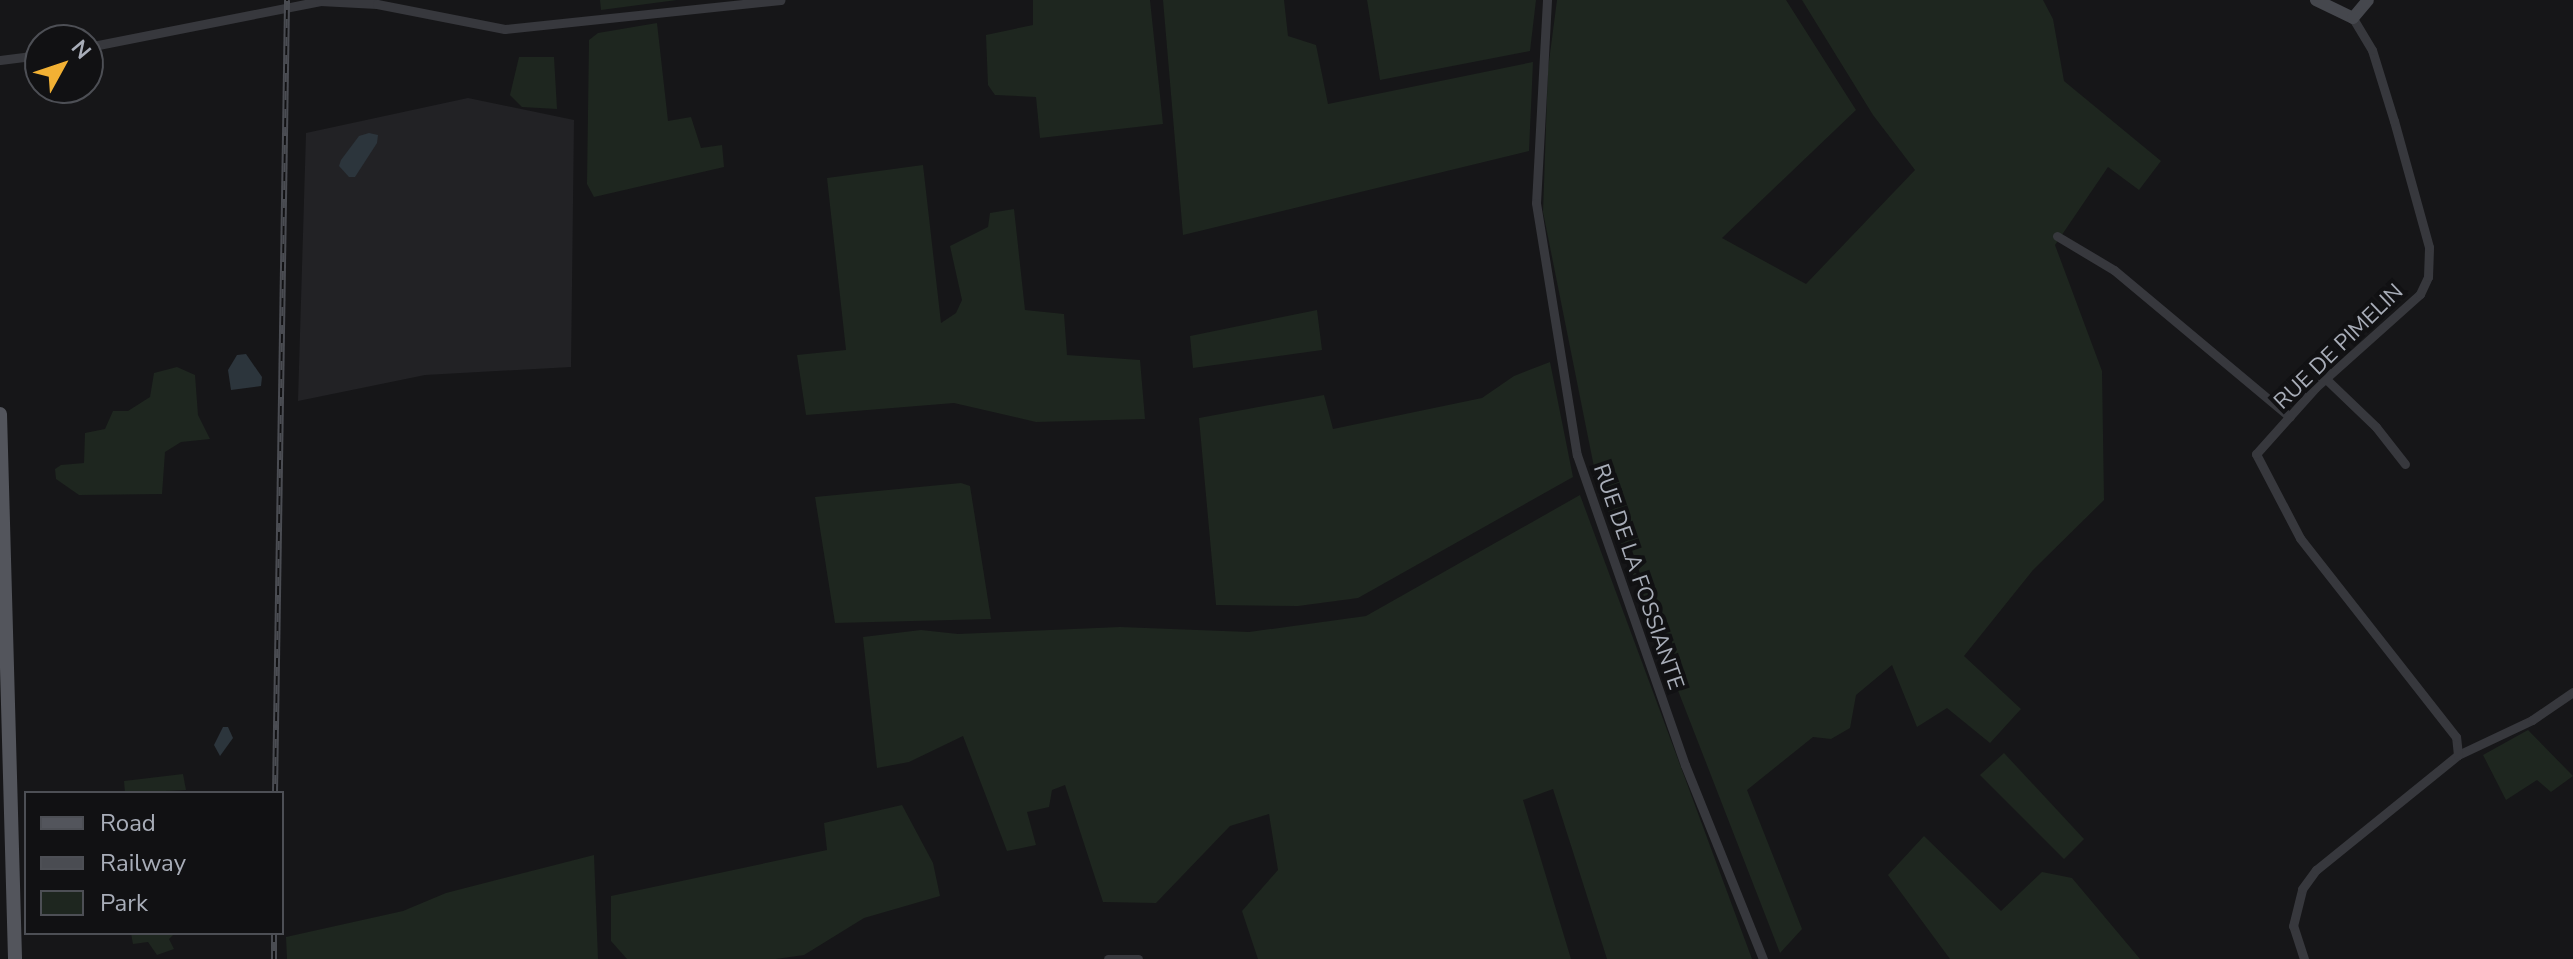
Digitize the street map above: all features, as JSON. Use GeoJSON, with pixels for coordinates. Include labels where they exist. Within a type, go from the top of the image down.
{"type":"FeatureCollection","features":[{"type":"Feature","properties":{"kind":"main road"},"geometry":{"type":"LineString","coordinates":[[2316,0],[2353,18],[2368,0]]}},
{"type":"Feature","properties":{"kind":"main road"},"geometry":{"type":"LineString","coordinates":[[0,414],[15,959]]}},
{"type":"Feature","properties":{"kind":"street"},"geometry":{"type":"LineString","coordinates":[[104,44],[320,1],[377,4],[505,29],[780,0]]}},
{"type":"Feature","properties":{"kind":"street","name":"RUE DE LA FOSSIANTE"},"geometry":{"type":"LineString","coordinates":[[1547,0],[1536,203],[1577,455],[1685,765],[1763,959]]}},
{"type":"Feature","properties":{"kind":"street","name":"RUE DE PIMELIN"},"geometry":{"type":"LineString","coordinates":[[2353,18],[2372,50],[2422,220],[2430,265],[2420,294],[2326,379],[2256,454],[2275,492],[2327,576],[2456,737],[2470,749]]}},
{"type":"Feature","properties":{"kind":"street"},"geometry":{"type":"LineString","coordinates":[[0,60],[24,57]]}},
{"type":"Feature","properties":{"kind":"street"},"geometry":{"type":"LineString","coordinates":[[2057,236],[2114,270],[2290,417]]}},
{"type":"Feature","properties":{"kind":"street"},"geometry":{"type":"LineString","coordinates":[[2326,379],[2376,427],[2405,464]]}},
{"type":"Feature","properties":{"kind":"street"},"geometry":{"type":"LineString","coordinates":[[2304,959],[2295,915],[2302,889],[2316,870],[2458,755],[2532,720],[2573,692]]}},
{"type":"Feature","properties":{"kind":"street"},"geometry":{"type":"LineString","coordinates":[[2456,737],[2458,755]]}},
{"type":"Feature","properties":{"kind":"street"},"geometry":{"type":"LineString","coordinates":[[1108,959],[1138,959]]}},
{"type":"Feature","properties":{"kind":"shaded area"},"geometry":{"type":"Polygon","coordinates":[[[468,98],[574,120],[571,367],[425,375],[298,401],[306,133],[468,98]]]}},
{"type":"Feature","properties":{"kind":"shaded area"},"geometry":{"type":"Polygon","coordinates":[[[369,133],[378,135],[377,143],[355,177],[349,177],[339,166],[341,160],[359,136],[369,133]]]}},
{"type":"Feature","properties":{"kind":"shaded area"},"geometry":{"type":"Polygon","coordinates":[[[246,354],[262,377],[261,386],[231,390],[228,370],[237,355],[246,354]]]}},
{"type":"Feature","properties":{"kind":"shaded area"},"geometry":{"type":"Polygon","coordinates":[[[223,727],[228,727],[233,738],[220,756],[214,745],[223,727]]]}},
{"type":"Feature","properties":{"kind":"green space"},"geometry":{"type":"Polygon","coordinates":[[[600,0],[677,0],[601,10],[600,0]]]}},
{"type":"Feature","properties":{"kind":"green space"},"geometry":{"type":"Polygon","coordinates":[[[1033,0],[1150,0],[1163,124],[1040,138],[1036,97],[995,95],[988,85],[986,35],[1033,25],[1033,0]]]}},
{"type":"Feature","properties":{"kind":"green space"},"geometry":{"type":"Polygon","coordinates":[[[1163,0],[1284,0],[1288,36],[1316,45],[1328,104],[1533,62],[1529,151],[1183,235],[1163,0]]]}},
{"type":"Feature","properties":{"kind":"green space"},"geometry":{"type":"Polygon","coordinates":[[[1367,0],[1536,0],[1530,51],[1380,80],[1367,0]]]}},
{"type":"Feature","properties":{"kind":"green space"},"geometry":{"type":"Polygon","coordinates":[[[1557,0],[1786,0],[1856,110],[1722,238],[1806,284],[1915,170],[1873,115],[1802,0],[2043,0],[2053,19],[2064,81],[2161,161],[2139,190],[2108,167],[2055,245],[2102,371],[2104,500],[2033,570],[1964,656],[2021,709],[1990,743],[1947,708],[1917,727],[1892,665],[1856,695],[1850,728],[1831,739],[1813,737],[1747,790],[1802,929],[1780,953],[1597,482],[1543,212],[1548,69],[1557,0]]]}},
{"type":"Feature","properties":{"kind":"green space"},"geometry":{"type":"Polygon","coordinates":[[[657,23],[668,121],[691,117],[701,148],[722,145],[724,167],[594,197],[587,184],[589,40],[598,33],[657,23]]]}},
{"type":"Feature","properties":{"kind":"green space"},"geometry":{"type":"Polygon","coordinates":[[[519,57],[554,57],[557,109],[522,107],[510,95],[519,57]]]}},
{"type":"Feature","properties":{"kind":"green space"},"geometry":{"type":"Polygon","coordinates":[[[923,165],[941,323],[956,313],[962,300],[950,246],[988,227],[990,213],[1014,209],[1025,310],[1064,314],[1067,355],[1140,360],[1145,419],[1036,422],[954,403],[806,415],[797,355],[846,350],[827,178],[923,165]]]}},
{"type":"Feature","properties":{"kind":"green space"},"geometry":{"type":"Polygon","coordinates":[[[1317,310],[1322,350],[1193,368],[1190,336],[1317,310]]]}},
{"type":"Feature","properties":{"kind":"green space"},"geometry":{"type":"Polygon","coordinates":[[[1550,362],[1573,477],[1358,598],[1298,606],[1216,605],[1199,418],[1324,395],[1333,429],[1482,398],[1514,376],[1550,362]]]}},
{"type":"Feature","properties":{"kind":"green space"},"geometry":{"type":"Polygon","coordinates":[[[177,367],[195,375],[198,415],[210,439],[181,442],[165,452],[162,494],[79,495],[56,479],[55,469],[61,465],[84,463],[85,433],[105,429],[113,411],[128,411],[150,397],[154,373],[177,367]]]}},
{"type":"Feature","properties":{"kind":"green space"},"geometry":{"type":"Polygon","coordinates":[[[961,483],[970,486],[991,619],[835,623],[815,497],[961,483]]]}},
{"type":"Feature","properties":{"kind":"green space"},"geometry":{"type":"Polygon","coordinates":[[[1580,495],[1752,959],[1607,959],[1553,789],[1523,800],[1571,959],[1258,959],[1242,911],[1278,870],[1269,814],[1230,826],[1156,903],[1103,902],[1065,785],[1052,790],[1049,807],[1027,812],[1036,845],[1007,851],[963,736],[909,762],[877,768],[863,637],[921,630],[958,634],[1120,627],[1249,632],[1366,616],[1580,495]]]}},
{"type":"Feature","properties":{"kind":"green space"},"geometry":{"type":"Polygon","coordinates":[[[2528,730],[2573,776],[2551,792],[2537,780],[2506,800],[2483,755],[2528,730]]]}},
{"type":"Feature","properties":{"kind":"green space"},"geometry":{"type":"Polygon","coordinates":[[[2004,753],[2084,839],[2064,859],[1980,775],[2004,753]]]}},
{"type":"Feature","properties":{"kind":"green space"},"geometry":{"type":"Polygon","coordinates":[[[183,774],[186,790],[125,791],[124,781],[183,774]]]}},
{"type":"Feature","properties":{"kind":"green space"},"geometry":{"type":"Polygon","coordinates":[[[902,805],[933,863],[940,896],[864,918],[804,955],[776,959],[627,959],[611,941],[611,896],[827,850],[824,823],[902,805]]]}},
{"type":"Feature","properties":{"kind":"green space"},"geometry":{"type":"Polygon","coordinates":[[[1924,836],[2001,911],[2042,872],[2072,878],[2140,959],[1950,959],[1888,875],[1924,836]]]}},
{"type":"Feature","properties":{"kind":"green space"},"geometry":{"type":"Polygon","coordinates":[[[594,855],[598,959],[287,959],[286,937],[403,911],[446,893],[594,855]]]}},
{"type":"Feature","properties":{"kind":"green space"},"geometry":{"type":"Polygon","coordinates":[[[131,935],[173,935],[169,939],[174,949],[157,955],[148,942],[133,944],[131,935]]]}},
{"type":"Feature","properties":{"kind":"railway"},"geometry":{"type":"LineString","coordinates":[[275,791],[287,0]]}},
{"type":"Feature","properties":{"kind":"railway"},"geometry":{"type":"LineString","coordinates":[[274,935],[274,959]]}}]}
